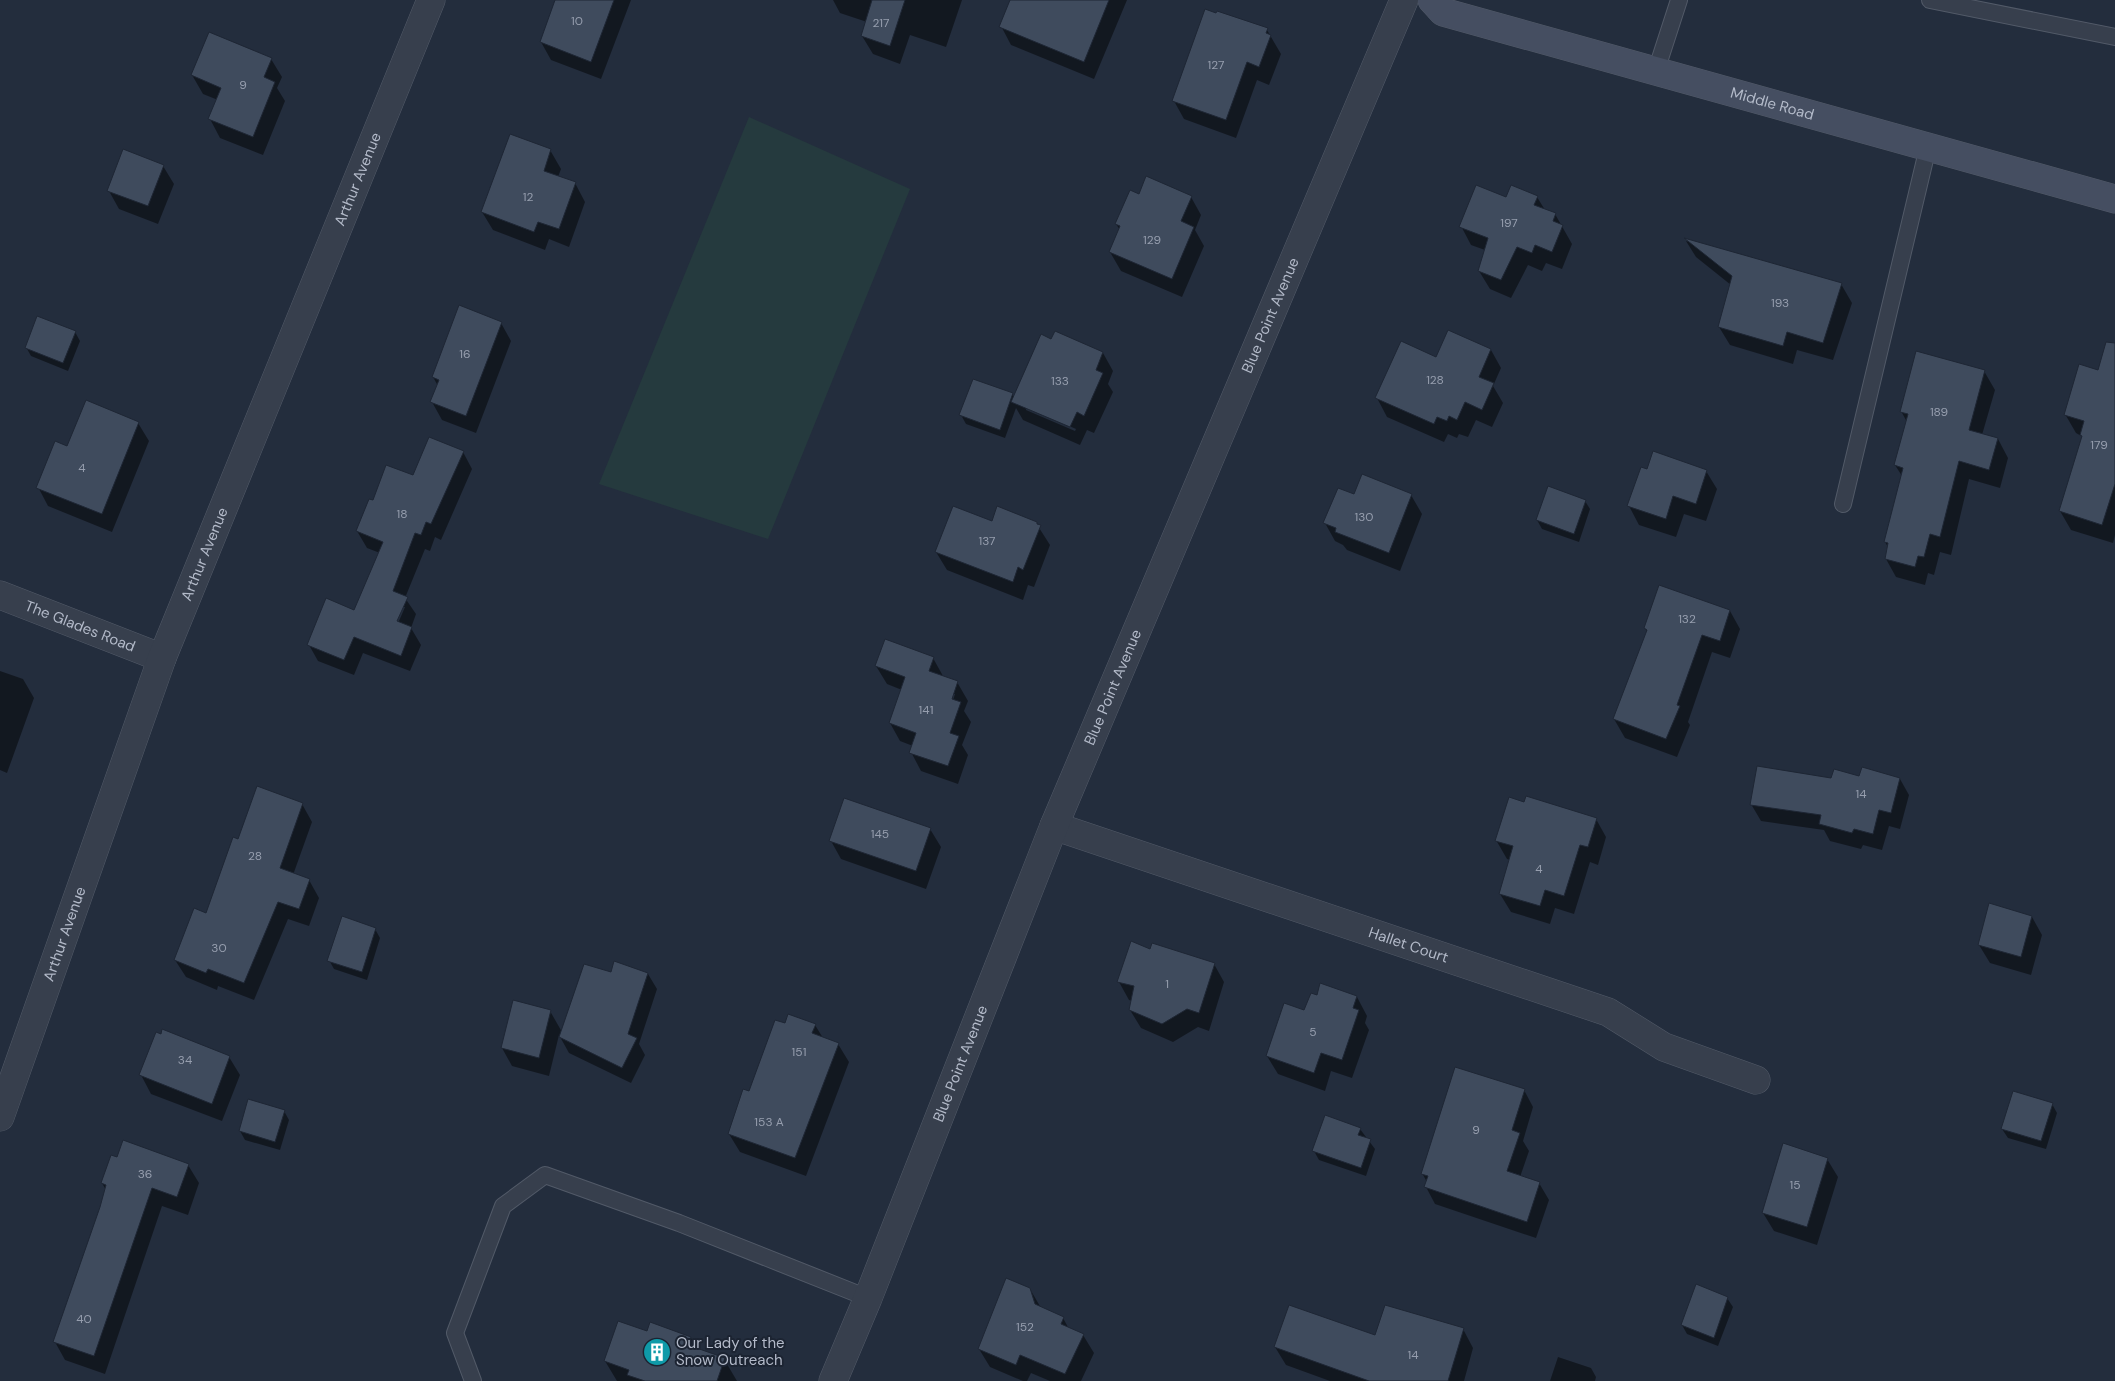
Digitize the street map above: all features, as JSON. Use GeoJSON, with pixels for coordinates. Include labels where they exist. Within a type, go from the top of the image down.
{"type":"FeatureCollection","features":[{"type":"Feature","properties":{"kind":"main road","name":"Middle Road"},"geometry":{"type":"LineString","coordinates":[[1432,0],[1443,12],[2115,199]]}},
{"type":"Feature","properties":{"kind":"street","name":"Arthur Avenue"},"geometry":{"type":"LineString","coordinates":[[0,1117],[162,658],[432,0]]}},
{"type":"Feature","properties":{"kind":"street","name":"Blue Point Avenue"},"geometry":{"type":"LineString","coordinates":[[833,1381],[868,1298],[1054,826],[1404,0]]}},
{"type":"Feature","properties":{"kind":"street","name":"The Glades Road"},"geometry":{"type":"LineString","coordinates":[[0,595],[162,658]]}},
{"type":"Feature","properties":{"kind":"street","name":"Hallet Court"},"geometry":{"type":"LineString","coordinates":[[1054,826],[1608,1012],[1664,1047],[1756,1080]]}},
{"type":"Feature","properties":{"kind":"lane"},"geometry":{"type":"LineString","coordinates":[[1656,71],[1679,0]]}},
{"type":"Feature","properties":{"kind":"lane"},"geometry":{"type":"LineString","coordinates":[[1930,0],[2115,37]]}},
{"type":"Feature","properties":{"kind":"lane"},"geometry":{"type":"LineString","coordinates":[[1843,504],[1928,147]]}},
{"type":"Feature","properties":{"kind":"lane"},"geometry":{"type":"LineString","coordinates":[[473,1381],[455,1333],[503,1206],[545,1175],[679,1222],[868,1298]]}},
{"type":"Feature","properties":{"kind":"green space"},"geometry":{"type":"Polygon","coordinates":[[[749,117],[910,189],[768,539],[599,484],[749,117]]]}},
{"type":"Feature","properties":{"kind":"building"},"geometry":{"type":"Polygon","coordinates":[[[555,0],[614,0],[591,62],[540,42],[555,0]]]}},
{"type":"Feature","properties":{"kind":"building"},"geometry":{"type":"Polygon","coordinates":[[[872,0],[905,0],[890,46],[861,36],[872,0]]]}},
{"type":"Feature","properties":{"kind":"building"},"geometry":{"type":"Polygon","coordinates":[[[1010,0],[1109,0],[1084,62],[999,27],[1010,0]]]}},
{"type":"Feature","properties":{"kind":"building"},"geometry":{"type":"Polygon","coordinates":[[[1205,9],[1216,13],[1217,11],[1268,28],[1266,33],[1271,35],[1259,67],[1247,62],[1226,120],[1172,101],[1205,9]]]}},
{"type":"Feature","properties":{"kind":"building"},"geometry":{"type":"Polygon","coordinates":[[[209,32],[272,58],[264,77],[275,82],[253,137],[208,119],[221,88],[191,75],[209,32]]]}},
{"type":"Feature","properties":{"kind":"building"},"geometry":{"type":"Polygon","coordinates":[[[510,134],[551,149],[544,171],[576,182],[559,229],[538,222],[534,232],[481,212],[510,134]]]}},
{"type":"Feature","properties":{"kind":"building"},"geometry":{"type":"Polygon","coordinates":[[[123,149],[164,165],[148,206],[107,191],[123,149]]]}},
{"type":"Feature","properties":{"kind":"building"},"geometry":{"type":"Polygon","coordinates":[[[1146,176],[1192,196],[1181,221],[1194,227],[1172,279],[1109,252],[1120,226],[1115,224],[1130,190],[1139,194],[1146,176]]]}},
{"type":"Feature","properties":{"kind":"building"},"geometry":{"type":"Polygon","coordinates":[[[1476,185],[1506,197],[1511,185],[1538,196],[1534,205],[1556,213],[1553,221],[1563,225],[1552,252],[1535,245],[1532,253],[1517,247],[1501,280],[1478,271],[1488,238],[1459,227],[1476,185]]]}},
{"type":"Feature","properties":{"kind":"building"},"geometry":{"type":"Polygon","coordinates":[[[1684,238],[1842,283],[1823,343],[1787,332],[1783,346],[1718,327],[1732,276],[1684,238]]]}},
{"type":"Feature","properties":{"kind":"building"},"geometry":{"type":"Polygon","coordinates":[[[459,305],[502,322],[466,416],[430,402],[439,380],[432,377],[459,305]]]}},
{"type":"Feature","properties":{"kind":"building"},"geometry":{"type":"Polygon","coordinates":[[[37,316],[76,331],[63,363],[25,348],[37,316]]]}},
{"type":"Feature","properties":{"kind":"building"},"geometry":{"type":"Polygon","coordinates":[[[1448,330],[1491,349],[1479,377],[1494,383],[1482,410],[1465,402],[1457,420],[1449,416],[1447,421],[1437,417],[1434,424],[1375,398],[1401,341],[1436,357],[1448,330]]]}},
{"type":"Feature","properties":{"kind":"building"},"geometry":{"type":"Polygon","coordinates":[[[1055,331],[1103,352],[1096,370],[1103,373],[1084,416],[1077,412],[1070,427],[1011,402],[1041,334],[1051,339],[1055,331]]]}},
{"type":"Feature","properties":{"kind":"building"},"geometry":{"type":"Polygon","coordinates":[[[2106,342],[2115,343],[2115,484],[2102,525],[2059,511],[2082,436],[2080,435],[2084,421],[2064,415],[2079,364],[2098,370],[2106,342]]]}},
{"type":"Feature","properties":{"kind":"building"},"geometry":{"type":"Polygon","coordinates":[[[1916,351],[1985,370],[1969,430],[1998,438],[1989,470],[1959,461],[1940,537],[1930,534],[1924,557],[1918,556],[1915,567],[1885,559],[1888,543],[1884,542],[1903,468],[1894,465],[1908,414],[1900,412],[1916,351]]]}},
{"type":"Feature","properties":{"kind":"building"},"geometry":{"type":"Polygon","coordinates":[[[973,379],[1013,393],[1000,430],[959,415],[973,379]]]}},
{"type":"Feature","properties":{"kind":"building"},"geometry":{"type":"Polygon","coordinates":[[[86,400],[139,422],[102,514],[36,488],[55,441],[67,446],[86,400]]]}},
{"type":"Feature","properties":{"kind":"building"},"geometry":{"type":"Polygon","coordinates":[[[429,437],[464,451],[431,524],[426,522],[421,535],[415,533],[393,591],[408,597],[397,621],[412,627],[401,656],[354,637],[344,660],[307,645],[326,598],[354,610],[383,542],[356,531],[369,499],[373,500],[386,465],[413,475],[429,437]]]}},
{"type":"Feature","properties":{"kind":"building"},"geometry":{"type":"Polygon","coordinates":[[[1653,451],[1707,470],[1696,504],[1673,496],[1666,519],[1627,506],[1641,467],[1647,469],[1653,451]]]}},
{"type":"Feature","properties":{"kind":"building"},"geometry":{"type":"Polygon","coordinates":[[[1362,474],[1412,494],[1389,553],[1335,532],[1336,528],[1323,523],[1338,488],[1354,494],[1362,474]]]}},
{"type":"Feature","properties":{"kind":"building"},"geometry":{"type":"Polygon","coordinates":[[[1548,486],[1586,500],[1574,534],[1536,520],[1548,486]]]}},
{"type":"Feature","properties":{"kind":"building"},"geometry":{"type":"Polygon","coordinates":[[[953,506],[992,521],[997,506],[1041,525],[1023,570],[1018,567],[1013,582],[935,552],[953,506]]]}},
{"type":"Feature","properties":{"kind":"building"},"geometry":{"type":"Polygon","coordinates":[[[1659,585],[1730,610],[1720,641],[1702,635],[1677,705],[1680,706],[1666,739],[1613,719],[1647,630],[1644,628],[1659,585]]]}},
{"type":"Feature","properties":{"kind":"building"},"geometry":{"type":"Polygon","coordinates":[[[885,639],[934,657],[929,671],[958,681],[952,699],[961,702],[950,733],[959,736],[948,766],[909,753],[916,733],[889,723],[905,677],[875,666],[885,639]]]}},
{"type":"Feature","properties":{"kind":"building"},"geometry":{"type":"Polygon","coordinates":[[[1757,766],[1831,778],[1834,769],[1859,776],[1862,767],[1900,778],[1891,813],[1879,810],[1873,834],[1854,829],[1852,833],[1819,824],[1821,815],[1750,805],[1757,766]]]}},
{"type":"Feature","properties":{"kind":"building"},"geometry":{"type":"Polygon","coordinates":[[[257,786],[303,803],[280,868],[310,879],[299,909],[278,902],[244,983],[208,969],[206,973],[174,960],[194,908],[206,913],[233,837],[238,839],[257,786]]]}},
{"type":"Feature","properties":{"kind":"building"},"geometry":{"type":"Polygon","coordinates":[[[1526,796],[1597,818],[1588,847],[1580,845],[1564,896],[1545,890],[1540,906],[1499,894],[1513,846],[1495,841],[1509,797],[1524,802],[1526,796]]]}},
{"type":"Feature","properties":{"kind":"building"},"geometry":{"type":"Polygon","coordinates":[[[844,798],[931,828],[916,871],[829,841],[844,798]]]}},
{"type":"Feature","properties":{"kind":"building"},"geometry":{"type":"Polygon","coordinates":[[[1989,903],[2032,916],[2021,957],[1978,945],[1989,903]]]}},
{"type":"Feature","properties":{"kind":"building"},"geometry":{"type":"Polygon","coordinates":[[[342,916],[376,928],[362,972],[327,961],[342,916]]]}},
{"type":"Feature","properties":{"kind":"building"},"geometry":{"type":"Polygon","coordinates":[[[1131,941],[1150,949],[1152,943],[1215,963],[1199,1013],[1187,1009],[1162,1024],[1129,1010],[1134,986],[1117,982],[1131,941]]]}},
{"type":"Feature","properties":{"kind":"building"},"geometry":{"type":"Polygon","coordinates":[[[614,961],[648,973],[628,1034],[637,1038],[622,1068],[559,1037],[584,964],[611,972],[614,961]]]}},
{"type":"Feature","properties":{"kind":"building"},"geometry":{"type":"Polygon","coordinates":[[[1320,983],[1357,996],[1353,1008],[1359,1010],[1342,1060],[1321,1053],[1314,1073],[1266,1056],[1284,1003],[1304,1010],[1311,993],[1317,995],[1320,983]]]}},
{"type":"Feature","properties":{"kind":"building"},"geometry":{"type":"Polygon","coordinates":[[[513,1000],[551,1010],[539,1058],[501,1048],[513,1000]]]}},
{"type":"Feature","properties":{"kind":"building"},"geometry":{"type":"Polygon","coordinates":[[[788,1014],[816,1024],[812,1033],[839,1043],[795,1158],[728,1134],[743,1089],[749,1091],[775,1020],[785,1023],[788,1014]]]}},
{"type":"Feature","properties":{"kind":"building"},"geometry":{"type":"Polygon","coordinates":[[[162,1029],[230,1056],[212,1104],[139,1075],[156,1032],[161,1034],[162,1029]]]}},
{"type":"Feature","properties":{"kind":"building"},"geometry":{"type":"Polygon","coordinates":[[[1455,1067],[1525,1089],[1512,1130],[1520,1133],[1507,1171],[1540,1182],[1527,1222],[1424,1187],[1428,1176],[1421,1174],[1455,1067]]]}},
{"type":"Feature","properties":{"kind":"building"},"geometry":{"type":"Polygon","coordinates":[[[2013,1091],[2053,1103],[2041,1141],[2001,1129],[2013,1091]]]}},
{"type":"Feature","properties":{"kind":"building"},"geometry":{"type":"Polygon","coordinates":[[[248,1099],[285,1110],[275,1142],[239,1131],[248,1099]]]}},
{"type":"Feature","properties":{"kind":"building"},"geometry":{"type":"Polygon","coordinates":[[[1325,1115],[1361,1128],[1358,1135],[1371,1139],[1361,1168],[1312,1151],[1325,1115]]]}},
{"type":"Feature","properties":{"kind":"building"},"geometry":{"type":"Polygon","coordinates":[[[123,1140],[189,1164],[177,1197],[152,1188],[94,1356],[53,1342],[100,1207],[106,1185],[101,1183],[111,1155],[117,1157],[123,1140]]]}},
{"type":"Feature","properties":{"kind":"building"},"geometry":{"type":"Polygon","coordinates":[[[1783,1143],[1828,1158],[1807,1227],[1762,1213],[1783,1143]]]}},
{"type":"Feature","properties":{"kind":"building"},"geometry":{"type":"Polygon","coordinates":[[[1006,1278],[1030,1288],[1035,1304],[1064,1317],[1061,1324],[1084,1334],[1065,1374],[1020,1355],[1016,1365],[978,1349],[1006,1278]]]}},
{"type":"Feature","properties":{"kind":"building"},"geometry":{"type":"Polygon","coordinates":[[[1696,1284],[1728,1297],[1714,1338],[1681,1325],[1696,1284]]]}},
{"type":"Feature","properties":{"kind":"building"},"geometry":{"type":"Polygon","coordinates":[[[1289,1305],[1375,1335],[1385,1305],[1464,1328],[1448,1381],[1369,1381],[1274,1347],[1289,1305]]]}},
{"type":"Feature","properties":{"kind":"building","name":"Our Lady of the Snow Outreach"},"geometry":{"type":"Polygon","coordinates":[[[618,1321],[647,1331],[650,1322],[691,1337],[688,1345],[725,1358],[717,1381],[645,1381],[627,1375],[629,1370],[604,1361],[618,1321]]]}},
{"type":"Feature","properties":{"kind":"place","name":"Our Lady of the Snow Outreach"},"geometry":{"type":"Point","coordinates":[657,1352]}}]}
